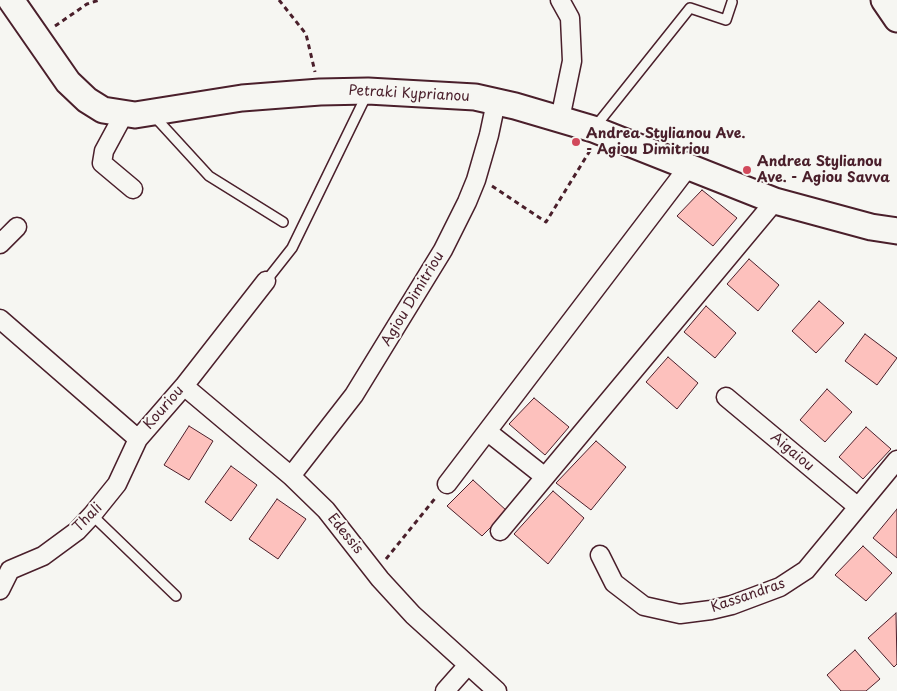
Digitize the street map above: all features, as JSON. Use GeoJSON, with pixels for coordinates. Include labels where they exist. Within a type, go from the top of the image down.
{"type":"FeatureCollection","features":[{"type":"Feature","properties":{"kind":"main road","name":"Petraki Kyprianou"},"geometry":{"type":"LineString","coordinates":[[11,0],[76,91],[94,106],[124,114],[150,112],[242,98],[320,92],[368,91],[445,94],[496,102],[597,130],[775,201],[871,227],[897,231]]}},
{"type":"Feature","properties":{"kind":"main road"},"geometry":{"type":"LineString","coordinates":[[884,0],[897,19]]}},
{"type":"Feature","properties":{"kind":"main road","name":"Petraki Kyprianou"},"geometry":{"type":"LineString","coordinates":[[871,227],[897,222]]}},
{"type":"Feature","properties":{"kind":"street"},"geometry":{"type":"LineString","coordinates":[[560,0],[570,18],[572,61],[560,119]]}},
{"type":"Feature","properties":{"kind":"street","name":"Agiou Dimitriou"},"geometry":{"type":"LineString","coordinates":[[291,476],[354,395],[396,329],[455,228],[477,176],[496,102]]}},
{"type":"Feature","properties":{"kind":"street"},"geometry":{"type":"LineString","coordinates":[[124,114],[104,151],[102,163],[133,189]]}},
{"type":"Feature","properties":{"kind":"street"},"geometry":{"type":"LineString","coordinates":[[447,484],[689,166]]}},
{"type":"Feature","properties":{"kind":"street"},"geometry":{"type":"LineString","coordinates":[[500,531],[775,201]]}},
{"type":"Feature","properties":{"kind":"street"},"geometry":{"type":"LineString","coordinates":[[0,244],[17,227]]}},
{"type":"Feature","properties":{"kind":"street","name":"Kouriou"},"geometry":{"type":"LineString","coordinates":[[0,319],[138,439],[184,386],[266,281]]}},
{"type":"Feature","properties":{"kind":"street","name":"Edessis"},"geometry":{"type":"LineString","coordinates":[[184,386],[291,476],[331,516],[375,572],[413,615],[497,691]]}},
{"type":"Feature","properties":{"kind":"street","name":"Aigaiou"},"geometry":{"type":"LineString","coordinates":[[726,397],[858,507]]}},
{"type":"Feature","properties":{"kind":"street"},"geometry":{"type":"LineString","coordinates":[[488,432],[545,478]]}},
{"type":"Feature","properties":{"kind":"street","name":"Thali"},"geometry":{"type":"LineString","coordinates":[[5,567],[43,556],[77,531],[117,484],[138,439]]}},
{"type":"Feature","properties":{"kind":"street","name":"Kassandras"},"geometry":{"type":"LineString","coordinates":[[600,555],[614,583],[623,592],[644,606],[680,614],[711,610],[764,594],[793,580],[818,558],[897,460]]}},
{"type":"Feature","properties":{"kind":"street"},"geometry":{"type":"LineString","coordinates":[[0,590],[5,567]]}},
{"type":"Feature","properties":{"kind":"street"},"geometry":{"type":"LineString","coordinates":[[445,691],[468,665]]}},
{"type":"Feature","properties":{"kind":"lane"},"geometry":{"type":"LineString","coordinates":[[597,130],[690,8],[726,20],[732,2]]}},
{"type":"Feature","properties":{"kind":"lane"},"geometry":{"type":"LineString","coordinates":[[266,281],[292,248],[368,91]]}},
{"type":"Feature","properties":{"kind":"lane"},"geometry":{"type":"LineString","coordinates":[[150,112],[209,176],[283,222]]}},
{"type":"Feature","properties":{"kind":"lane"},"geometry":{"type":"LineString","coordinates":[[92,515],[176,596]]}},
{"type":"Feature","properties":{"kind":"path"},"geometry":{"type":"LineString","coordinates":[[37,38],[87,4],[99,0]]}},
{"type":"Feature","properties":{"kind":"path"},"geometry":{"type":"LineString","coordinates":[[279,0],[306,34],[320,92]]}},
{"type":"Feature","properties":{"kind":"path"},"geometry":{"type":"LineString","coordinates":[[477,176],[546,222],[597,130]]}},
{"type":"Feature","properties":{"kind":"path"},"geometry":{"type":"LineString","coordinates":[[375,572],[447,484]]}},
{"type":"Feature","properties":{"kind":"building"},"geometry":{"type":"Polygon","coordinates":[[[702,190],[737,218],[713,246],[677,216],[702,190]]]}},
{"type":"Feature","properties":{"kind":"building"},"geometry":{"type":"Polygon","coordinates":[[[749,259],[779,285],[758,311],[727,284],[749,259]]]}},
{"type":"Feature","properties":{"kind":"building"},"geometry":{"type":"Polygon","coordinates":[[[819,301],[844,323],[816,353],[792,331],[819,301]]]}},
{"type":"Feature","properties":{"kind":"building"},"geometry":{"type":"Polygon","coordinates":[[[706,306],[736,333],[715,358],[684,332],[706,306]]]}},
{"type":"Feature","properties":{"kind":"building"},"geometry":{"type":"Polygon","coordinates":[[[865,334],[897,358],[877,385],[845,361],[865,334]]]}},
{"type":"Feature","properties":{"kind":"building"},"geometry":{"type":"Polygon","coordinates":[[[668,357],[698,383],[677,409],[646,382],[668,357]]]}},
{"type":"Feature","properties":{"kind":"building"},"geometry":{"type":"Polygon","coordinates":[[[827,389],[852,412],[825,442],[800,420],[827,389]]]}},
{"type":"Feature","properties":{"kind":"building"},"geometry":{"type":"Polygon","coordinates":[[[534,398],[569,427],[545,455],[509,424],[534,398]]]}},
{"type":"Feature","properties":{"kind":"building"},"geometry":{"type":"Polygon","coordinates":[[[189,426],[213,441],[189,480],[164,465],[189,426]]]}},
{"type":"Feature","properties":{"kind":"building"},"geometry":{"type":"Polygon","coordinates":[[[866,427],[891,449],[863,479],[839,457],[866,427]]]}},
{"type":"Feature","properties":{"kind":"building"},"geometry":{"type":"Polygon","coordinates":[[[596,441],[626,467],[591,510],[556,483],[596,441]]]}},
{"type":"Feature","properties":{"kind":"building"},"geometry":{"type":"Polygon","coordinates":[[[231,466],[257,485],[231,521],[205,502],[231,466]]]}},
{"type":"Feature","properties":{"kind":"building"},"geometry":{"type":"Polygon","coordinates":[[[473,480],[507,511],[482,536],[447,506],[473,480]]]}},
{"type":"Feature","properties":{"kind":"building"},"geometry":{"type":"Polygon","coordinates":[[[553,491],[584,518],[548,564],[514,534],[553,491]]]}},
{"type":"Feature","properties":{"kind":"building"},"geometry":{"type":"Polygon","coordinates":[[[277,499],[306,519],[278,559],[249,539],[277,499]]]}},
{"type":"Feature","properties":{"kind":"building"},"geometry":{"type":"Polygon","coordinates":[[[897,509],[897,558],[873,538],[897,509]]]}},
{"type":"Feature","properties":{"kind":"building"},"geometry":{"type":"Polygon","coordinates":[[[863,546],[892,573],[866,601],[835,575],[863,546]]]}},
{"type":"Feature","properties":{"kind":"building"},"geometry":{"type":"Polygon","coordinates":[[[896,613],[897,664],[894,667],[868,638],[896,613]]]}},
{"type":"Feature","properties":{"kind":"building"},"geometry":{"type":"Polygon","coordinates":[[[855,650],[880,679],[866,691],[841,691],[827,675],[855,650]]]}},
{"type":"Feature","properties":{"kind":"place","name":"Andrea Stylianou Ave. - Agiou Dimitriou"},"geometry":{"type":"Point","coordinates":[576,142]}},
{"type":"Feature","properties":{"kind":"place","name":"Andrea Stylianou Ave. - Agiou Savva"},"geometry":{"type":"Point","coordinates":[747,170]}}]}
